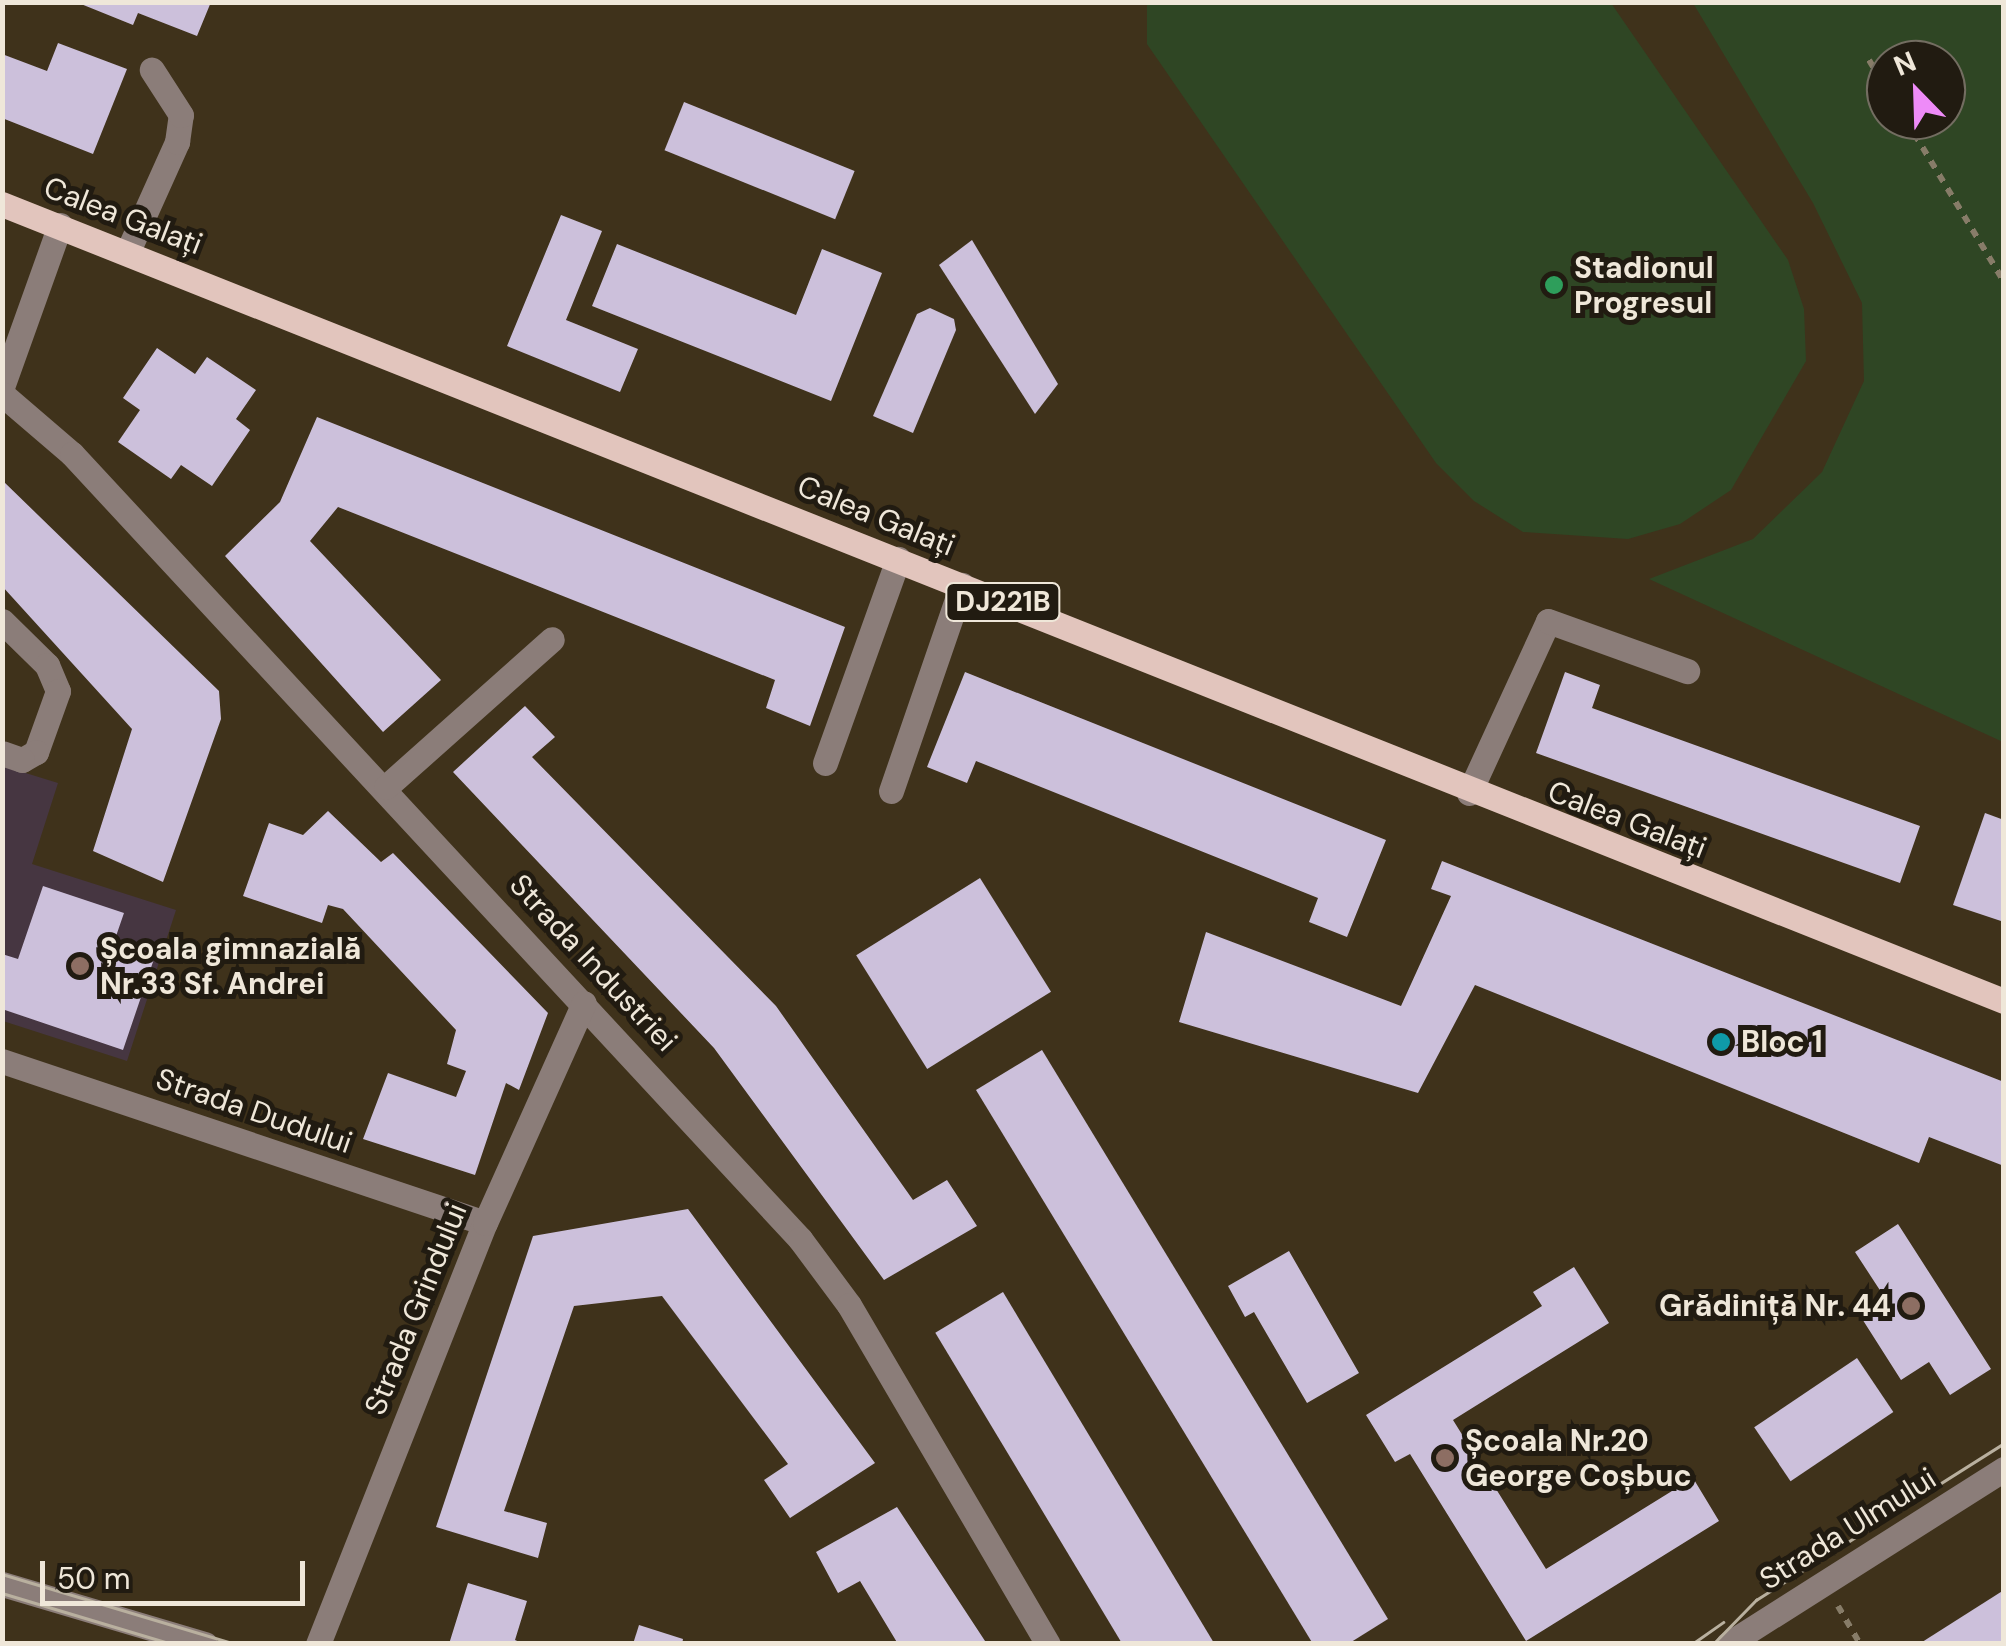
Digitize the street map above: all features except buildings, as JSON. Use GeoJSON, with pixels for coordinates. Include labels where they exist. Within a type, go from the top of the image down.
{"type":"FeatureCollection","features":[{"type":"Feature","properties":{"kind":"main road","name":"Calea Galați"},"geometry":{"type":"LineString","coordinates":[[2,204],[898,559],[1468,793],[2004,1001]]}},
{"type":"Feature","properties":{"kind":"street"},"geometry":{"type":"LineString","coordinates":[[128,251],[176,142],[181,115],[152,70]]}},
{"type":"Feature","properties":{"kind":"street"},"geometry":{"type":"LineString","coordinates":[[2,387],[60,226]]}},
{"type":"Feature","properties":{"kind":"street","name":"Strada Industriei"},"geometry":{"type":"LineString","coordinates":[[2,394],[72,454],[709,1134],[850,1305],[1048,1644]]}},
{"type":"Feature","properties":{"kind":"street"},"geometry":{"type":"LineString","coordinates":[[825,763],[898,559]]}},
{"type":"Feature","properties":{"kind":"street"},"geometry":{"type":"LineString","coordinates":[[891,791],[962,586]]}},
{"type":"Feature","properties":{"kind":"street"},"geometry":{"type":"LineString","coordinates":[[1468,793],[1548,620],[1687,671]]}},
{"type":"Feature","properties":{"kind":"street"},"geometry":{"type":"LineString","coordinates":[[2,621],[47,665],[58,690],[36,752],[22,760],[2,754]]}},
{"type":"Feature","properties":{"kind":"street"},"geometry":{"type":"LineString","coordinates":[[386,787],[552,640]]}},
{"type":"Feature","properties":{"kind":"street","name":"Strada Grindului"},"geometry":{"type":"LineString","coordinates":[[318,1644],[485,1223],[584,1003]]}},
{"type":"Feature","properties":{"kind":"street","name":"Strada Dudului"},"geometry":{"type":"LineString","coordinates":[[2,1061],[485,1223]]}},
{"type":"Feature","properties":{"kind":"street","name":"Strada Ulmului"},"geometry":{"type":"LineString","coordinates":[[1728,1644],[2004,1469]]}},
{"type":"Feature","properties":{"kind":"street"},"geometry":{"type":"LineString","coordinates":[[2,1584],[205,1644]]}},
{"type":"Feature","properties":{"kind":"path"},"geometry":{"type":"LineString","coordinates":[[1918,140],[2004,282]]}},
{"type":"Feature","properties":{"kind":"path"},"geometry":{"type":"LineString","coordinates":[[1825,1583],[1860,1644]]}},
{"type":"Feature","properties":{"kind":"shaded area","name":"Școala gimnazială Nr.33 Sf. Andrei"},"geometry":{"type":"Polygon","coordinates":[[[3,766],[58,783],[32,864],[176,910],[127,1061],[3,1021],[3,766]]]}},
{"type":"Feature","properties":{"kind":"green space","name":"Stadionul Progresul"},"geometry":{"type":"Polygon","coordinates":[[[1147,3],[1611,3],[1788,260],[1804,309],[1806,361],[1731,490],[1680,524],[1628,539],[1523,532],[1474,501],[1436,463],[1147,44],[1147,3]]]}},
{"type":"Feature","properties":{"kind":"green space"},"geometry":{"type":"Polygon","coordinates":[[[1693,3],[2003,3],[2003,742],[1649,579],[1753,539],[1822,472],[1864,381],[1862,303],[1813,203],[1693,3]]]}},
{"type":"Feature","properties":{"kind":"tram line"},"geometry":{"type":"LineString","coordinates":[[1713,1644],[1756,1600],[2004,1443]]}},
{"type":"Feature","properties":{"kind":"tram line"},"geometry":{"type":"LineString","coordinates":[[2,1574],[236,1644]]}},
{"type":"Feature","properties":{"kind":"tram line"},"geometry":{"type":"LineString","coordinates":[[2,1593],[172,1644]]}},
{"type":"Feature","properties":{"kind":"tram line"},"geometry":{"type":"LineString","coordinates":[[1692,1644],[1723,1622]]}},
{"type":"Feature","properties":{"kind":"place","name":"Stadionul Progresul"},"geometry":{"type":"Point","coordinates":[1554,285]}},
{"type":"Feature","properties":{"kind":"place","name":"Școala gimnazială Nr.33 Sf. Andrei"},"geometry":{"type":"Point","coordinates":[80,966]}},
{"type":"Feature","properties":{"kind":"place","name":"Bloc 1"},"geometry":{"type":"Point","coordinates":[1721,1042]}},
{"type":"Feature","properties":{"kind":"place","name":"Grădiniță Nr. 44"},"geometry":{"type":"Point","coordinates":[1911,1306]}},
{"type":"Feature","properties":{"kind":"place","name":"Școala Nr.20 George Coșbuc"},"geometry":{"type":"Point","coordinates":[1445,1458]}}]}
